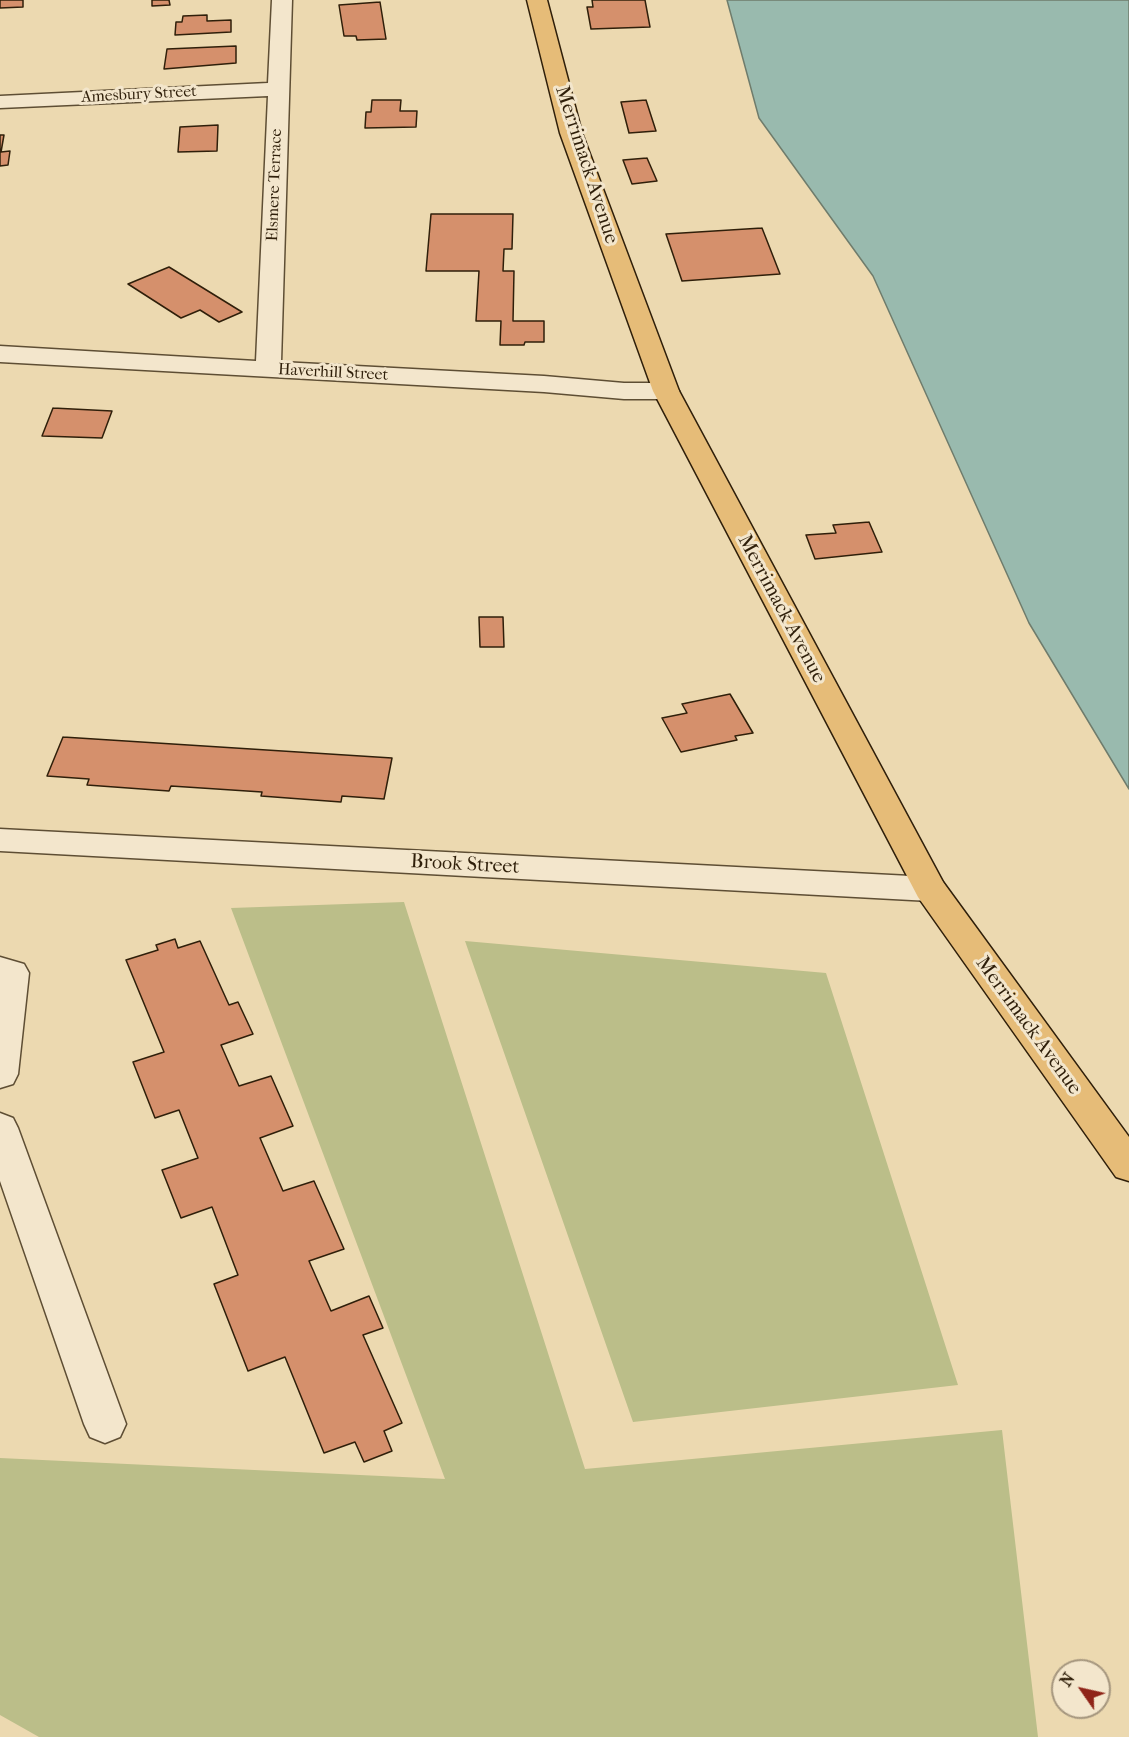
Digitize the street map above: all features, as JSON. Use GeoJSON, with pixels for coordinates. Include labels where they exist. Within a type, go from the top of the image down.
{"type":"FeatureCollection","features":[{"type":"Feature","properties":{"kind":"main road","name":"Merrimack Avenue"},"geometry":{"type":"LineString","coordinates":[[537,0],[571,133],[666,391],[930,889],[1129,1166]]}},
{"type":"Feature","properties":{"kind":"street","name":"Elsmere Terrace"},"geometry":{"type":"LineString","coordinates":[[268,370],[282,0]]}},
{"type":"Feature","properties":{"kind":"street","name":"Amesbury Street"},"geometry":{"type":"LineString","coordinates":[[0,102],[278,88]]}},
{"type":"Feature","properties":{"kind":"street","name":"Haverhill Street"},"geometry":{"type":"LineString","coordinates":[[0,354],[544,384],[624,392],[666,391]]}},
{"type":"Feature","properties":{"kind":"street","name":"Brook Street"},"geometry":{"type":"LineString","coordinates":[[0,840],[930,889]]}},
{"type":"Feature","properties":{"kind":"street"},"geometry":{"type":"LineString","coordinates":[[0,969],[12,973],[0,1074]]}},
{"type":"Feature","properties":{"kind":"street"},"geometry":{"type":"LineString","coordinates":[[0,1128],[105,1424]]}},
{"type":"Feature","properties":{"kind":"green space"},"geometry":{"type":"Polygon","coordinates":[[[404,902],[585,1469],[1002,1430],[1038,1737],[39,1737],[0,1715],[0,1458],[445,1479],[231,908],[404,902]]]}},
{"type":"Feature","properties":{"kind":"green space"},"geometry":{"type":"Polygon","coordinates":[[[465,941],[826,973],[958,1385],[633,1422],[465,941]]]}},
{"type":"Feature","properties":{"kind":"water"},"geometry":{"type":"Polygon","coordinates":[[[727,0],[1129,0],[1129,789],[1029,623],[873,276],[759,118],[727,0]]]}},
{"type":"Feature","properties":{"kind":"building"},"geometry":{"type":"Polygon","coordinates":[[[0,0],[23,0],[23,7],[0,8],[0,0]]]}},
{"type":"Feature","properties":{"kind":"building"},"geometry":{"type":"Polygon","coordinates":[[[152,0],[169,0],[170,5],[152,6],[152,0]]]}},
{"type":"Feature","properties":{"kind":"building"},"geometry":{"type":"Polygon","coordinates":[[[592,0],[645,0],[650,27],[591,29],[587,7],[593,7],[592,0]]]}},
{"type":"Feature","properties":{"kind":"building"},"geometry":{"type":"Polygon","coordinates":[[[380,2],[386,39],[357,40],[356,36],[344,36],[339,5],[380,2]]]}},
{"type":"Feature","properties":{"kind":"building"},"geometry":{"type":"Polygon","coordinates":[[[207,15],[207,21],[231,20],[231,32],[175,35],[176,22],[182,22],[183,16],[207,15]]]}},
{"type":"Feature","properties":{"kind":"building"},"geometry":{"type":"Polygon","coordinates":[[[236,46],[236,63],[164,69],[167,49],[236,46]]]}},
{"type":"Feature","properties":{"kind":"building"},"geometry":{"type":"Polygon","coordinates":[[[372,100],[401,100],[400,111],[417,111],[416,127],[365,128],[366,112],[371,112],[372,100]]]}},
{"type":"Feature","properties":{"kind":"building"},"geometry":{"type":"Polygon","coordinates":[[[646,100],[656,131],[629,133],[621,102],[646,100]]]}},
{"type":"Feature","properties":{"kind":"building"},"geometry":{"type":"Polygon","coordinates":[[[218,125],[217,151],[178,152],[180,127],[218,125]]]}},
{"type":"Feature","properties":{"kind":"building"},"geometry":{"type":"Polygon","coordinates":[[[0,135],[4,135],[1,152],[10,151],[8,165],[0,166],[0,135]]]}},
{"type":"Feature","properties":{"kind":"building"},"geometry":{"type":"Polygon","coordinates":[[[647,158],[657,181],[632,184],[623,160],[647,158]]]}},
{"type":"Feature","properties":{"kind":"building"},"geometry":{"type":"Polygon","coordinates":[[[431,214],[513,214],[512,249],[504,249],[503,271],[514,271],[513,321],[544,321],[544,342],[500,345],[501,321],[476,321],[479,271],[426,271],[431,214]]]}},
{"type":"Feature","properties":{"kind":"building"},"geometry":{"type":"Polygon","coordinates":[[[762,228],[780,274],[682,281],[666,234],[762,228]]]}},
{"type":"Feature","properties":{"kind":"building"},"geometry":{"type":"Polygon","coordinates":[[[169,267],[242,312],[219,322],[200,310],[181,318],[128,284],[169,267]]]}},
{"type":"Feature","properties":{"kind":"building"},"geometry":{"type":"Polygon","coordinates":[[[53,408],[112,411],[102,438],[42,436],[53,408]]]}},
{"type":"Feature","properties":{"kind":"building"},"geometry":{"type":"Polygon","coordinates":[[[869,522],[882,552],[815,559],[806,535],[836,533],[833,525],[869,522]]]}},
{"type":"Feature","properties":{"kind":"building"},"geometry":{"type":"Polygon","coordinates":[[[479,617],[503,617],[504,647],[480,647],[479,617]]]}},
{"type":"Feature","properties":{"kind":"building"},"geometry":{"type":"Polygon","coordinates":[[[730,694],[753,733],[735,736],[737,740],[681,752],[662,718],[687,713],[682,704],[730,694]]]}},
{"type":"Feature","properties":{"kind":"building"},"geometry":{"type":"Polygon","coordinates":[[[63,737],[392,758],[384,799],[342,796],[341,802],[261,796],[262,792],[171,786],[169,791],[87,785],[89,779],[47,776],[63,737]]]}},
{"type":"Feature","properties":{"kind":"building"},"geometry":{"type":"Polygon","coordinates":[[[175,939],[178,948],[200,941],[229,1005],[238,1002],[253,1034],[221,1045],[239,1086],[271,1076],[293,1126],[260,1138],[283,1191],[314,1181],[344,1249],[309,1261],[331,1311],[369,1296],[383,1328],[363,1335],[402,1423],[384,1431],[392,1451],[364,1462],[355,1442],[324,1453],[285,1357],[248,1371],[214,1284],[238,1275],[212,1207],[181,1218],[162,1170],[198,1158],[179,1110],[155,1118],[133,1062],[164,1052],[126,960],[158,950],[156,945],[175,939]]]}}]}
